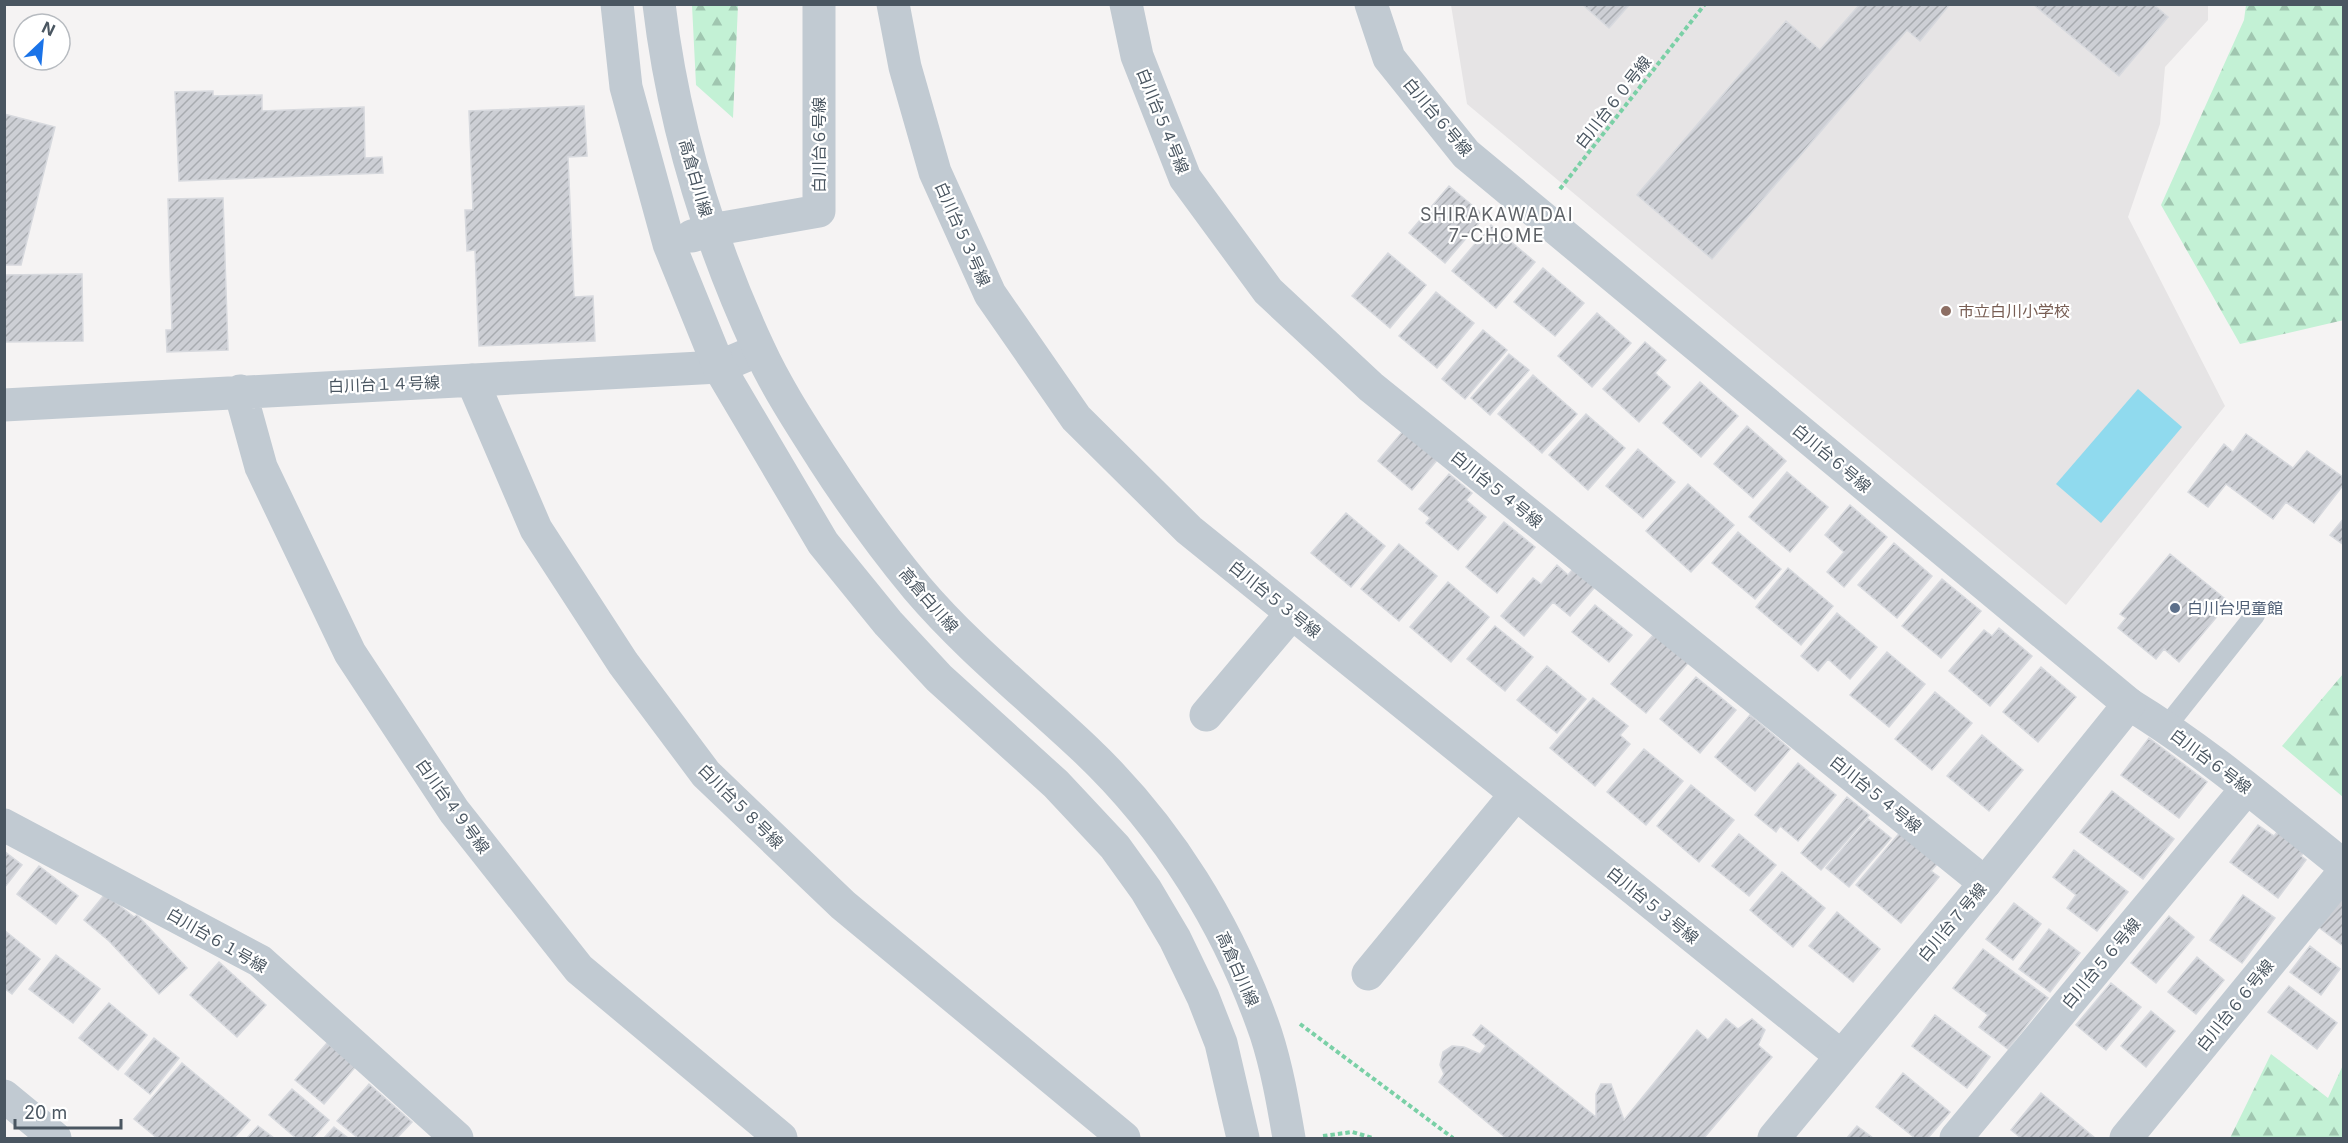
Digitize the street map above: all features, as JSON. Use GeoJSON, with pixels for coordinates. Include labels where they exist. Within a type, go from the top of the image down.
{"type":"FeatureCollection","features":[{"type":"Feature","properties":{"kind":"street"},"geometry":{"type":"LineString","coordinates":[[617,4],[626,87],[669,244],[718,367],[823,543],[888,623],[939,678],[1056,784],[1115,847],[1146,890],[1175,939],[1203,997],[1221,1043],[1243,1138]]}},
{"type":"Feature","properties":{"kind":"street","name":"高倉白川線"},"geometry":{"type":"LineString","coordinates":[[659,4],[684,140],[711,230],[759,350],[793,413],[858,512],[916,587],[963,639],[1087,751],[1149,818],[1191,877],[1217,921],[1246,984],[1266,1036],[1278,1078],[1289,1138]]}},
{"type":"Feature","properties":{"kind":"street","name":"白川台６号線"},"geometry":{"type":"LineString","coordinates":[[711,230],[819,211],[819,4]]}},
{"type":"Feature","properties":{"kind":"street","name":"白川台５３号線"},"geometry":{"type":"LineString","coordinates":[[893,4],[904,67],[935,172],[990,294],[1076,418],[1189,530],[1840,1056]]}},
{"type":"Feature","properties":{"kind":"street","name":"白川台５４号線"},"geometry":{"type":"LineString","coordinates":[[1126,4],[1137,56],[1185,178],[1268,291],[1371,387],[1985,883]]}},
{"type":"Feature","properties":{"kind":"street","name":"白川台６号線"},"geometry":{"type":"LineString","coordinates":[[1371,4],[1389,58],[1466,154],[2129,704],[2166,727],[2247,788],[2343,866]]}},
{"type":"Feature","properties":{"kind":"street"},"geometry":{"type":"LineString","coordinates":[[669,244],[711,230]]}},
{"type":"Feature","properties":{"kind":"street","name":"白川台１４号線"},"geometry":{"type":"LineString","coordinates":[[4,405],[718,367],[759,350]]}},
{"type":"Feature","properties":{"kind":"street","name":"白川台５８号線"},"geometry":{"type":"LineString","coordinates":[[472,381],[536,529],[623,663],[706,774],[843,905],[1124,1138]]}},
{"type":"Feature","properties":{"kind":"street","name":"白川台４９号線"},"geometry":{"type":"LineString","coordinates":[[240,391],[261,467],[350,653],[454,811],[579,969],[781,1138]]}},
{"type":"Feature","properties":{"kind":"street"},"geometry":{"type":"LineString","coordinates":[[1206,715],[1292,614]]}},
{"type":"Feature","properties":{"kind":"street","name":"白川台７号線"},"geometry":{"type":"LineString","coordinates":[[1774,1138],[1985,883],[2129,704]]}},
{"type":"Feature","properties":{"kind":"street","name":"白川台５６号線"},"geometry":{"type":"LineString","coordinates":[[1956,1138],[2247,788]]}},
{"type":"Feature","properties":{"kind":"street"},"geometry":{"type":"LineString","coordinates":[[1368,974],[1516,794]]}},
{"type":"Feature","properties":{"kind":"street","name":"白川台６１号線"},"geometry":{"type":"LineString","coordinates":[[4,825],[260,961],[456,1138]]}},
{"type":"Feature","properties":{"kind":"street","name":"白川台６６号線"},"geometry":{"type":"LineString","coordinates":[[2126,1138],[2343,872]]}},
{"type":"Feature","properties":{"kind":"street"},"geometry":{"type":"LineString","coordinates":[[4,1096],[55,1138]]}},
{"type":"Feature","properties":{"kind":"lane"},"geometry":{"type":"LineString","coordinates":[[2166,727],[2255,615]]}},
{"type":"Feature","properties":{"kind":"path","name":"白川台６０号線"},"geometry":{"type":"LineString","coordinates":[[1539,215],[1705,4]]}},
{"type":"Feature","properties":{"kind":"path"},"geometry":{"type":"LineString","coordinates":[[1293,1019],[1453,1138]]}},
{"type":"Feature","properties":{"kind":"path"},"geometry":{"type":"LineString","coordinates":[[1322,1136],[1352,1132],[1373,1138]]}},
{"type":"Feature","properties":{"kind":"shaded area","name":"市立白川小学校"},"geometry":{"type":"Polygon","coordinates":[[[1451,5],[2208,5],[2208,20],[2165,67],[2160,124],[2128,217],[2225,406],[2066,605],[1467,104],[1451,5]]]}},
{"type":"Feature","properties":{"kind":"green space"},"geometry":{"type":"Polygon","coordinates":[[[692,5],[738,5],[733,118],[696,85],[692,5]]]}},
{"type":"Feature","properties":{"kind":"green space"},"geometry":{"type":"Polygon","coordinates":[[[2246,5],[2343,5],[2344,320],[2240,344],[2161,205],[2244,20],[2246,5]]]}},
{"type":"Feature","properties":{"kind":"green space"},"geometry":{"type":"Polygon","coordinates":[[[2343,674],[2343,797],[2282,746],[2343,674]]]}},
{"type":"Feature","properties":{"kind":"green space"},"geometry":{"type":"Polygon","coordinates":[[[2271,1054],[2328,1098],[2343,1065],[2343,1138],[2230,1138],[2271,1054]]]}},
{"type":"Feature","properties":{"kind":"water"},"geometry":{"type":"Polygon","coordinates":[[[2138,389],[2182,427],[2101,523],[2056,484],[2138,389]]]}},
{"type":"Feature","properties":{"kind":"building"},"geometry":{"type":"Polygon","coordinates":[[[1582,4],[1630,4],[1609,28],[1582,4]]]}},
{"type":"Feature","properties":{"kind":"building"},"geometry":{"type":"Polygon","coordinates":[[[1860,4],[1950,4],[1920,41],[1907,30],[1712,259],[1637,195],[1786,21],[1820,50],[1860,4]]]}},
{"type":"Feature","properties":{"kind":"building"},"geometry":{"type":"Polygon","coordinates":[[[2033,4],[2153,4],[2168,17],[2119,76],[2033,4]]]}},
{"type":"Feature","properties":{"kind":"building"},"geometry":{"type":"Polygon","coordinates":[[[213,91],[213,96],[262,95],[262,111],[364,107],[365,158],[382,157],[383,173],[179,181],[175,92],[213,91]]]}},
{"type":"Feature","properties":{"kind":"building"},"geometry":{"type":"Polygon","coordinates":[[[584,106],[587,156],[568,157],[574,297],[593,296],[595,341],[479,346],[475,250],[467,251],[465,210],[473,210],[469,111],[584,106]]]}},
{"type":"Feature","properties":{"kind":"building"},"geometry":{"type":"Polygon","coordinates":[[[4,114],[55,127],[21,265],[4,265],[4,114]]]}},
{"type":"Feature","properties":{"kind":"building"},"geometry":{"type":"Polygon","coordinates":[[[1449,186],[1485,216],[1445,263],[1409,233],[1449,186]]]}},
{"type":"Feature","properties":{"kind":"building"},"geometry":{"type":"Polygon","coordinates":[[[223,198],[228,350],[167,352],[166,330],[172,330],[168,199],[223,198]]]}},
{"type":"Feature","properties":{"kind":"building"},"geometry":{"type":"Polygon","coordinates":[[[1491,225],[1535,262],[1496,308],[1452,271],[1491,225]]]}},
{"type":"Feature","properties":{"kind":"building"},"geometry":{"type":"Polygon","coordinates":[[[1388,253],[1426,285],[1390,328],[1352,296],[1388,253]]]}},
{"type":"Feature","properties":{"kind":"building"},"geometry":{"type":"Polygon","coordinates":[[[1543,268],[1584,303],[1555,336],[1514,302],[1543,268]]]}},
{"type":"Feature","properties":{"kind":"building"},"geometry":{"type":"Polygon","coordinates":[[[82,274],[83,341],[4,342],[4,275],[82,274]]]}},
{"type":"Feature","properties":{"kind":"building"},"geometry":{"type":"Polygon","coordinates":[[[1436,292],[1474,323],[1437,368],[1399,336],[1436,292]]]}},
{"type":"Feature","properties":{"kind":"building"},"geometry":{"type":"Polygon","coordinates":[[[1597,313],[1631,343],[1592,387],[1558,356],[1597,313]]]}},
{"type":"Feature","properties":{"kind":"building"},"geometry":{"type":"Polygon","coordinates":[[[1483,330],[1507,350],[1465,399],[1442,379],[1483,330]]]}},
{"type":"Feature","properties":{"kind":"building"},"geometry":{"type":"Polygon","coordinates":[[[1645,342],[1666,360],[1655,373],[1670,387],[1639,422],[1603,389],[1645,342]]]}},
{"type":"Feature","properties":{"kind":"building"},"geometry":{"type":"Polygon","coordinates":[[[1509,354],[1529,370],[1490,415],[1471,398],[1509,354]]]}},
{"type":"Feature","properties":{"kind":"building"},"geometry":{"type":"Polygon","coordinates":[[[1533,375],[1577,414],[1542,453],[1498,414],[1533,375]]]}},
{"type":"Feature","properties":{"kind":"building"},"geometry":{"type":"Polygon","coordinates":[[[1700,382],[1738,416],[1701,457],[1663,423],[1700,382]]]}},
{"type":"Feature","properties":{"kind":"building"},"geometry":{"type":"Polygon","coordinates":[[[1586,414],[1625,448],[1588,490],[1549,455],[1586,414]]]}},
{"type":"Feature","properties":{"kind":"building"},"geometry":{"type":"Polygon","coordinates":[[[1747,426],[1786,461],[1753,498],[1714,464],[1747,426]]]}},
{"type":"Feature","properties":{"kind":"building"},"geometry":{"type":"Polygon","coordinates":[[[1404,430],[1438,459],[1412,490],[1378,461],[1404,430]]]}},
{"type":"Feature","properties":{"kind":"building"},"geometry":{"type":"Polygon","coordinates":[[[2246,434],[2293,468],[2307,451],[2344,478],[2344,484],[2314,523],[2286,502],[2273,519],[2226,484],[2208,507],[2188,492],[2224,444],[2233,452],[2246,434]]]}},
{"type":"Feature","properties":{"kind":"building"},"geometry":{"type":"Polygon","coordinates":[[[1638,449],[1675,482],[1643,518],[1606,486],[1638,449]]]}},
{"type":"Feature","properties":{"kind":"building"},"geometry":{"type":"Polygon","coordinates":[[[1787,472],[1828,507],[1790,552],[1749,517],[1787,472]]]}},
{"type":"Feature","properties":{"kind":"building"},"geometry":{"type":"Polygon","coordinates":[[[1449,474],[1472,493],[1466,500],[1486,517],[1458,550],[1426,523],[1430,518],[1419,509],[1449,474]]]}},
{"type":"Feature","properties":{"kind":"building"},"geometry":{"type":"Polygon","coordinates":[[[1688,484],[1734,525],[1691,572],[1646,531],[1688,484]]]}},
{"type":"Feature","properties":{"kind":"building"},"geometry":{"type":"Polygon","coordinates":[[[1850,505],[1887,537],[1844,587],[1827,572],[1844,552],[1825,535],[1850,505]]]}},
{"type":"Feature","properties":{"kind":"building"},"geometry":{"type":"Polygon","coordinates":[[[1346,513],[1385,546],[1351,587],[1311,553],[1346,513]]]}},
{"type":"Feature","properties":{"kind":"building"},"geometry":{"type":"Polygon","coordinates":[[[2344,518],[2344,545],[2330,535],[2344,518]]]}},
{"type":"Feature","properties":{"kind":"building"},"geometry":{"type":"Polygon","coordinates":[[[1504,522],[1535,547],[1497,593],[1466,567],[1504,522]]]}},
{"type":"Feature","properties":{"kind":"building"},"geometry":{"type":"Polygon","coordinates":[[[1738,532],[1781,569],[1755,599],[1712,563],[1738,532]]]}},
{"type":"Feature","properties":{"kind":"building"},"geometry":{"type":"Polygon","coordinates":[[[1894,543],[1932,576],[1897,618],[1858,585],[1894,543]]]}},
{"type":"Feature","properties":{"kind":"building"},"geometry":{"type":"Polygon","coordinates":[[[1399,544],[1437,576],[1399,621],[1361,589],[1399,544]]]}},
{"type":"Feature","properties":{"kind":"building","name":"白川台児童館"},"geometry":{"type":"Polygon","coordinates":[[[2170,554],[2229,602],[2179,662],[2164,649],[2156,659],[2118,628],[2126,618],[2120,614],[2170,554]]]}},
{"type":"Feature","properties":{"kind":"building"},"geometry":{"type":"Polygon","coordinates":[[[1578,563],[1600,581],[1570,616],[1553,602],[1524,636],[1501,616],[1533,578],[1541,584],[1557,565],[1568,575],[1578,563]]]}},
{"type":"Feature","properties":{"kind":"building"},"geometry":{"type":"Polygon","coordinates":[[[1788,568],[1833,606],[1801,645],[1756,607],[1788,568]]]}},
{"type":"Feature","properties":{"kind":"building"},"geometry":{"type":"Polygon","coordinates":[[[1942,579],[1981,611],[1941,658],[1902,626],[1942,579]]]}},
{"type":"Feature","properties":{"kind":"building"},"geometry":{"type":"Polygon","coordinates":[[[1448,582],[1489,617],[1451,662],[1410,627],[1448,582]]]}},
{"type":"Feature","properties":{"kind":"building"},"geometry":{"type":"Polygon","coordinates":[[[1595,605],[1632,635],[1609,662],[1572,632],[1595,605]]]}},
{"type":"Feature","properties":{"kind":"building"},"geometry":{"type":"Polygon","coordinates":[[[1837,613],[1877,647],[1850,679],[1828,659],[1818,671],[1801,656],[1837,613]]]}},
{"type":"Feature","properties":{"kind":"building"},"geometry":{"type":"Polygon","coordinates":[[[1495,626],[1533,657],[1505,691],[1467,659],[1495,626]]]}},
{"type":"Feature","properties":{"kind":"building"},"geometry":{"type":"Polygon","coordinates":[[[1999,628],[2032,656],[1990,706],[1949,671],[1984,630],[1992,636],[1999,628]]]}},
{"type":"Feature","properties":{"kind":"building"},"geometry":{"type":"Polygon","coordinates":[[[1654,634],[1688,663],[1646,713],[1611,684],[1654,634]]]}},
{"type":"Feature","properties":{"kind":"building"},"geometry":{"type":"Polygon","coordinates":[[[1887,652],[1925,684],[1889,727],[1850,695],[1887,652]]]}},
{"type":"Feature","properties":{"kind":"building"},"geometry":{"type":"Polygon","coordinates":[[[1547,666],[1586,699],[1557,733],[1517,700],[1547,666]]]}},
{"type":"Feature","properties":{"kind":"building"},"geometry":{"type":"Polygon","coordinates":[[[2041,667],[2076,697],[2038,742],[2003,712],[2041,667]]]}},
{"type":"Feature","properties":{"kind":"building"},"geometry":{"type":"Polygon","coordinates":[[[1696,677],[1736,710],[1700,753],[1660,719],[1696,677]]]}},
{"type":"Feature","properties":{"kind":"building"},"geometry":{"type":"Polygon","coordinates":[[[1935,692],[1972,723],[1932,770],[1895,739],[1935,692]]]}},
{"type":"Feature","properties":{"kind":"building"},"geometry":{"type":"Polygon","coordinates":[[[1593,698],[1628,726],[1620,735],[1630,744],[1595,786],[1550,748],[1593,698]]]}},
{"type":"Feature","properties":{"kind":"building"},"geometry":{"type":"Polygon","coordinates":[[[1750,715],[1790,749],[1755,791],[1715,757],[1750,715]]]}},
{"type":"Feature","properties":{"kind":"building"},"geometry":{"type":"Polygon","coordinates":[[[1982,735],[2023,770],[1989,811],[1947,776],[1982,735]]]}},
{"type":"Feature","properties":{"kind":"building"},"geometry":{"type":"Polygon","coordinates":[[[2149,738],[2207,782],[2179,818],[2121,775],[2149,738]]]}},
{"type":"Feature","properties":{"kind":"building"},"geometry":{"type":"Polygon","coordinates":[[[1644,749],[1683,781],[1646,825],[1607,792],[1644,749]]]}},
{"type":"Feature","properties":{"kind":"building"},"geometry":{"type":"Polygon","coordinates":[[[1798,763],[1836,795],[1798,841],[1780,826],[1776,832],[1755,815],[1798,763]]]}},
{"type":"Feature","properties":{"kind":"building"},"geometry":{"type":"Polygon","coordinates":[[[1691,785],[1734,820],[1699,862],[1657,826],[1691,785]]]}},
{"type":"Feature","properties":{"kind":"building"},"geometry":{"type":"Polygon","coordinates":[[[2112,791],[2174,839],[2143,879],[2080,832],[2112,791]]]}},
{"type":"Feature","properties":{"kind":"building"},"geometry":{"type":"Polygon","coordinates":[[[1847,797],[1869,815],[1821,870],[1801,853],[1847,797]]]}},
{"type":"Feature","properties":{"kind":"building"},"geometry":{"type":"Polygon","coordinates":[[[1868,819],[1891,838],[1849,887],[1826,868],[1868,819]]]}},
{"type":"Feature","properties":{"kind":"building"},"geometry":{"type":"Polygon","coordinates":[[[2258,825],[2274,836],[2281,827],[2308,847],[2301,856],[2306,860],[2278,898],[2230,862],[2258,825]]]}},
{"type":"Feature","properties":{"kind":"building"},"geometry":{"type":"Polygon","coordinates":[[[1902,830],[1940,861],[1931,871],[1939,877],[1901,923],[1856,885],[1902,830]]]}},
{"type":"Feature","properties":{"kind":"building"},"geometry":{"type":"Polygon","coordinates":[[[1739,834],[1776,865],[1749,896],[1712,866],[1739,834]]]}},
{"type":"Feature","properties":{"kind":"building"},"geometry":{"type":"Polygon","coordinates":[[[2074,850],[2128,892],[2097,931],[2067,908],[2076,895],[2053,877],[2074,850]]]}},
{"type":"Feature","properties":{"kind":"building"},"geometry":{"type":"Polygon","coordinates":[[[4,851],[22,865],[4,888],[4,851]]]}},
{"type":"Feature","properties":{"kind":"building"},"geometry":{"type":"Polygon","coordinates":[[[39,866],[78,896],[56,924],[17,894],[39,866]]]}},
{"type":"Feature","properties":{"kind":"building"},"geometry":{"type":"Polygon","coordinates":[[[1782,872],[1825,908],[1793,947],[1750,910],[1782,872]]]}},
{"type":"Feature","properties":{"kind":"building"},"geometry":{"type":"Polygon","coordinates":[[[105,894],[134,917],[137,915],[187,968],[159,994],[109,941],[84,920],[105,894]]]}},
{"type":"Feature","properties":{"kind":"building"},"geometry":{"type":"Polygon","coordinates":[[[2243,895],[2275,918],[2242,963],[2210,940],[2243,895]]]}},
{"type":"Feature","properties":{"kind":"building"},"geometry":{"type":"Polygon","coordinates":[[[2344,895],[2344,942],[2342,945],[2317,926],[2344,895]]]}},
{"type":"Feature","properties":{"kind":"building"},"geometry":{"type":"Polygon","coordinates":[[[2014,903],[2041,924],[2013,960],[1986,939],[2014,903]]]}},
{"type":"Feature","properties":{"kind":"building"},"geometry":{"type":"Polygon","coordinates":[[[1837,912],[1880,949],[1853,982],[1809,946],[1837,912]]]}},
{"type":"Feature","properties":{"kind":"building"},"geometry":{"type":"Polygon","coordinates":[[[2169,916],[2194,937],[2156,983],[2131,963],[2169,916]]]}},
{"type":"Feature","properties":{"kind":"building"},"geometry":{"type":"Polygon","coordinates":[[[2049,929],[2080,953],[2050,992],[2019,969],[2049,929]]]}},
{"type":"Feature","properties":{"kind":"building"},"geometry":{"type":"Polygon","coordinates":[[[4,930],[40,959],[12,994],[4,988],[4,930]]]}},
{"type":"Feature","properties":{"kind":"building"},"geometry":{"type":"Polygon","coordinates":[[[2310,946],[2340,969],[2321,995],[2290,972],[2310,946]]]}},
{"type":"Feature","properties":{"kind":"building"},"geometry":{"type":"Polygon","coordinates":[[[1983,949],[2048,998],[2008,1049],[1979,1027],[1988,1015],[1953,988],[1983,949]]]}},
{"type":"Feature","properties":{"kind":"building"},"geometry":{"type":"Polygon","coordinates":[[[56,955],[100,989],[73,1023],[29,989],[56,955]]]}},
{"type":"Feature","properties":{"kind":"building"},"geometry":{"type":"Polygon","coordinates":[[[2197,957],[2224,980],[2196,1014],[2168,992],[2197,957]]]}},
{"type":"Feature","properties":{"kind":"building"},"geometry":{"type":"Polygon","coordinates":[[[219,962],[266,1005],[237,1037],[190,995],[219,962]]]}},
{"type":"Feature","properties":{"kind":"building"},"geometry":{"type":"Polygon","coordinates":[[[2111,983],[2141,1007],[2106,1050],[2076,1025],[2111,983]]]}},
{"type":"Feature","properties":{"kind":"building"},"geometry":{"type":"Polygon","coordinates":[[[2289,986],[2337,1023],[2317,1049],[2268,1012],[2289,986]]]}},
{"type":"Feature","properties":{"kind":"building"},"geometry":{"type":"Polygon","coordinates":[[[109,1003],[147,1035],[118,1070],[79,1038],[109,1003]]]}},
{"type":"Feature","properties":{"kind":"building"},"geometry":{"type":"Polygon","coordinates":[[[2151,1011],[2175,1031],[2146,1067],[2121,1046],[2151,1011]]]}},
{"type":"Feature","properties":{"kind":"building"},"geometry":{"type":"Polygon","coordinates":[[[1935,1015],[1990,1057],[1967,1088],[1912,1046],[1935,1015]]]}},
{"type":"Feature","properties":{"kind":"building"},"geometry":{"type":"Polygon","coordinates":[[[1726,1019],[1738,1029],[1752,1019],[1765,1030],[1758,1045],[1772,1057],[1704,1138],[1506,1138],[1439,1082],[1444,1074],[1440,1065],[1443,1052],[1452,1046],[1464,1047],[1480,1054],[1486,1046],[1473,1035],[1481,1025],[1596,1117],[1596,1094],[1601,1084],[1611,1084],[1624,1120],[1697,1030],[1708,1040],[1726,1019]]]}},
{"type":"Feature","properties":{"kind":"building"},"geometry":{"type":"Polygon","coordinates":[[[154,1038],[179,1058],[150,1094],[125,1074],[154,1038]]]}},
{"type":"Feature","properties":{"kind":"building"},"geometry":{"type":"Polygon","coordinates":[[[327,1043],[356,1066],[324,1104],[295,1080],[327,1043]]]}},
{"type":"Feature","properties":{"kind":"building"},"geometry":{"type":"Polygon","coordinates":[[[182,1063],[250,1120],[234,1138],[157,1138],[134,1119],[182,1063]]]}},
{"type":"Feature","properties":{"kind":"building"},"geometry":{"type":"Polygon","coordinates":[[[1903,1073],[1950,1112],[1928,1138],[1915,1138],[1876,1107],[1903,1073]]]}},
{"type":"Feature","properties":{"kind":"building"},"geometry":{"type":"Polygon","coordinates":[[[369,1084],[412,1122],[397,1138],[358,1138],[337,1121],[369,1084]]]}},
{"type":"Feature","properties":{"kind":"building"},"geometry":{"type":"Polygon","coordinates":[[[292,1089],[329,1120],[313,1138],[296,1138],[269,1115],[292,1089]]]}},
{"type":"Feature","properties":{"kind":"building"},"geometry":{"type":"Polygon","coordinates":[[[2041,1093],[2095,1138],[2021,1138],[2011,1130],[2041,1093]]]}},
{"type":"Feature","properties":{"kind":"building"},"geometry":{"type":"Polygon","coordinates":[[[258,1126],[274,1138],[247,1138],[258,1126]]]}},
{"type":"Feature","properties":{"kind":"building"},"geometry":{"type":"Polygon","coordinates":[[[1857,1126],[1873,1138],[1847,1138],[1857,1126]]]}},
{"type":"Feature","properties":{"kind":"building"},"geometry":{"type":"Polygon","coordinates":[[[334,1127],[348,1138],[324,1138],[334,1127]]]}},
{"type":"Feature","properties":{"kind":"place","name":"市立白川小学校"},"geometry":{"type":"Point","coordinates":[1946,311]}},
{"type":"Feature","properties":{"kind":"place","name":"白川台児童館"},"geometry":{"type":"Point","coordinates":[2175,608]}},
{"type":"Feature","properties":{"kind":"district","name":"SHIRAKAWADAI 7-CHOME"},"geometry":{"type":"Point","coordinates":[1497,225]}}]}
